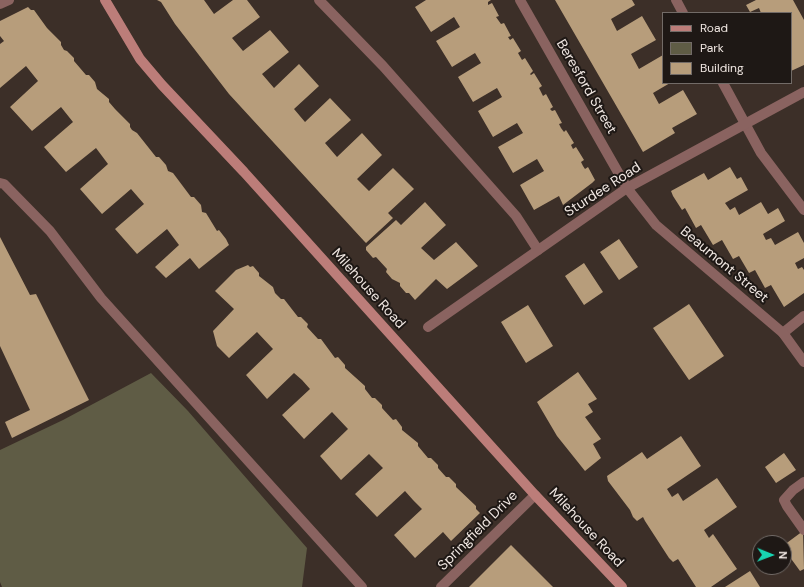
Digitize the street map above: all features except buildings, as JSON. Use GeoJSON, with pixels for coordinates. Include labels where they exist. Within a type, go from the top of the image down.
{"type":"FeatureCollection","features":[{"type":"Feature","properties":{"kind":"main road","name":"Milehouse Road"},"geometry":{"type":"LineString","coordinates":[[105,0],[140,59],[162,85],[244,172],[535,494],[622,587]]}},
{"type":"Feature","properties":{"kind":"street"},"geometry":{"type":"LineString","coordinates":[[0,4],[9,0]]}},
{"type":"Feature","properties":{"kind":"street"},"geometry":{"type":"LineString","coordinates":[[319,0],[383,66],[516,216],[538,250]]}},
{"type":"Feature","properties":{"kind":"street","name":"Beresford Street"},"geometry":{"type":"LineString","coordinates":[[520,0],[627,188]]}},
{"type":"Feature","properties":{"kind":"street"},"geometry":{"type":"LineString","coordinates":[[676,0],[682,12]]}},
{"type":"Feature","properties":{"kind":"street"},"geometry":{"type":"LineString","coordinates":[[724,84],[761,153],[804,210]]}},
{"type":"Feature","properties":{"kind":"street","name":"Sturdee Road"},"geometry":{"type":"LineString","coordinates":[[428,327],[627,188],[804,92]]}},
{"type":"Feature","properties":{"kind":"street"},"geometry":{"type":"LineString","coordinates":[[0,183],[4,184],[50,231],[101,298],[362,587]]}},
{"type":"Feature","properties":{"kind":"street","name":"Beaumont Street"},"geometry":{"type":"LineString","coordinates":[[627,188],[656,225],[783,333],[804,362]]}},
{"type":"Feature","properties":{"kind":"street"},"geometry":{"type":"LineString","coordinates":[[783,333],[804,316]]}},
{"type":"Feature","properties":{"kind":"street"},"geometry":{"type":"LineString","coordinates":[[804,482],[784,500],[804,530]]}},
{"type":"Feature","properties":{"kind":"street","name":"Springfield Drive"},"geometry":{"type":"LineString","coordinates":[[441,587],[535,494]]}},
{"type":"Feature","properties":{"kind":"green space"},"geometry":{"type":"Polygon","coordinates":[[[151,373],[188,411],[307,548],[302,587],[2,587],[0,582],[0,450],[63,420],[151,373]]]}}]}
